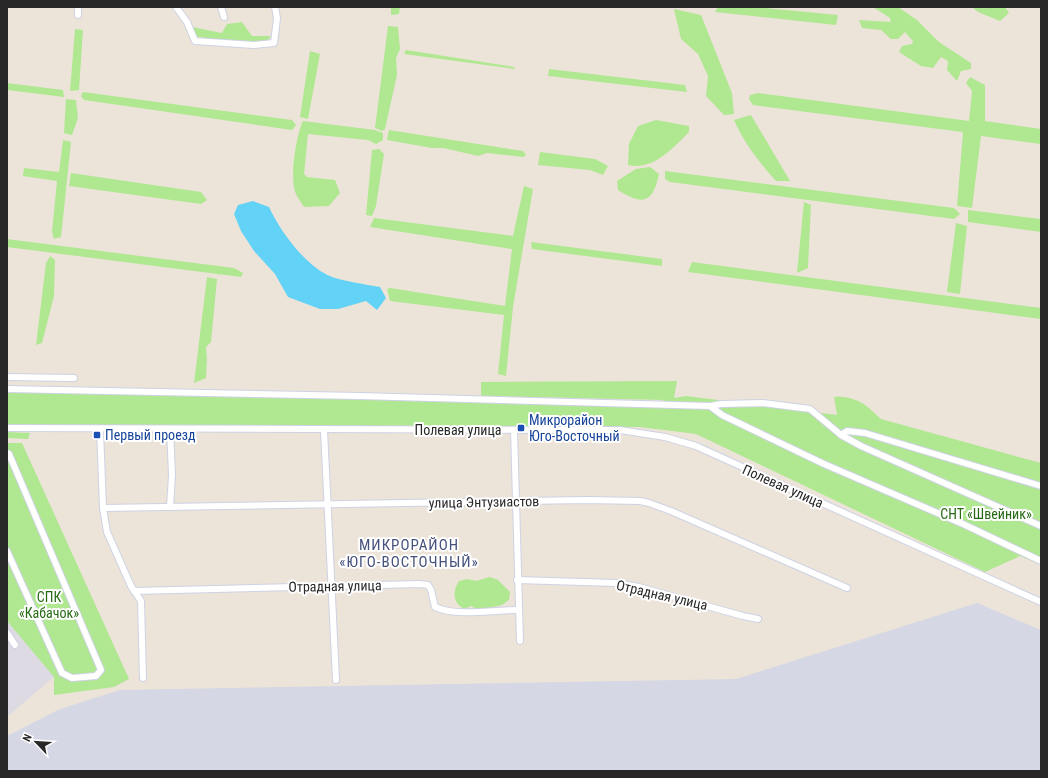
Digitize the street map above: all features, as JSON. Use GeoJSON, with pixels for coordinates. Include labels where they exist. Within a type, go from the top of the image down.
{"type":"FeatureCollection","features":[{"type":"Feature","properties":{"kind":"street"},"geometry":{"type":"LineString","coordinates":[[78,7],[78,15]]}},
{"type":"Feature","properties":{"kind":"street"},"geometry":{"type":"LineString","coordinates":[[176,7],[187,22],[195,41],[254,45],[274,43],[277,18],[275,7]]}},
{"type":"Feature","properties":{"kind":"street"},"geometry":{"type":"LineString","coordinates":[[221,7],[224,17]]}},
{"type":"Feature","properties":{"kind":"street"},"geometry":{"type":"LineString","coordinates":[[7,377],[74,378]]}},
{"type":"Feature","properties":{"kind":"street"},"geometry":{"type":"LineString","coordinates":[[7,389],[360,396],[710,406],[721,404],[763,403],[810,409],[841,435],[861,446],[1041,526]]}},
{"type":"Feature","properties":{"kind":"street"},"geometry":{"type":"LineString","coordinates":[[710,406],[722,415],[824,464],[963,524],[1041,561]]}},
{"type":"Feature","properties":{"kind":"street","name":"Полевая улица"},"geometry":{"type":"LineString","coordinates":[[7,428],[620,430],[664,437],[696,446],[1041,602]]}},
{"type":"Feature","properties":{"kind":"street"},"geometry":{"type":"LineString","coordinates":[[100,429],[103,508],[107,532],[134,591],[141,601],[143,678]]}},
{"type":"Feature","properties":{"kind":"street"},"geometry":{"type":"LineString","coordinates":[[170,429],[172,475],[170,507]]}},
{"type":"Feature","properties":{"kind":"street"},"geometry":{"type":"LineString","coordinates":[[324,430],[336,680]]}},
{"type":"Feature","properties":{"kind":"street"},"geometry":{"type":"LineString","coordinates":[[514,430],[517,502],[517,580],[520,641]]}},
{"type":"Feature","properties":{"kind":"street"},"geometry":{"type":"LineString","coordinates":[[841,435],[847,431],[865,433],[1041,486]]}},
{"type":"Feature","properties":{"kind":"street"},"geometry":{"type":"LineString","coordinates":[[7,453],[9,454],[41,526],[100,670],[96,676],[72,678],[62,673],[7,551]]}},
{"type":"Feature","properties":{"kind":"street","name":"улица Энтузиастов"},"geometry":{"type":"LineString","coordinates":[[103,508],[587,500],[640,501],[671,511],[847,588]]}},
{"type":"Feature","properties":{"kind":"street","name":"Отрадная улица"},"geometry":{"type":"LineString","coordinates":[[517,580],[616,583],[639,587],[758,619]]}},
{"type":"Feature","properties":{"kind":"street","name":"Отрадная улица"},"geometry":{"type":"LineString","coordinates":[[134,591],[420,584],[428,585],[431,590],[435,607],[438,609],[455,612],[518,610]]}},
{"type":"Feature","properties":{"kind":"street"},"geometry":{"type":"LineString","coordinates":[[7,633],[15,645]]}},
{"type":"Feature","properties":{"kind":"shaded area"},"geometry":{"type":"Polygon","coordinates":[[[977,603],[1041,630],[1041,771],[7,771],[7,736],[60,709],[120,690],[736,679],[977,603]]]}},
{"type":"Feature","properties":{"kind":"shaded area"},"geometry":{"type":"Polygon","coordinates":[[[7,621],[54,677],[7,717],[7,621]]]}},
{"type":"Feature","properties":{"kind":"green space"},"geometry":{"type":"Polygon","coordinates":[[[391,7],[400,7],[399,14],[391,15],[391,7]]]}},
{"type":"Feature","properties":{"kind":"green space"},"geometry":{"type":"Polygon","coordinates":[[[718,7],[754,7],[838,15],[836,25],[715,12],[718,7]]]}},
{"type":"Feature","properties":{"kind":"green space"},"geometry":{"type":"Polygon","coordinates":[[[873,7],[898,7],[917,20],[939,42],[971,63],[971,69],[961,71],[957,81],[947,70],[948,61],[941,57],[933,68],[921,66],[899,52],[902,46],[912,44],[913,41],[905,32],[898,39],[891,39],[881,30],[862,28],[859,20],[891,22],[890,18],[873,7]]]}},
{"type":"Feature","properties":{"kind":"green space"},"geometry":{"type":"Polygon","coordinates":[[[972,7],[1005,7],[1009,13],[1000,21],[978,12],[972,7]]]}},
{"type":"Feature","properties":{"kind":"green space"},"geometry":{"type":"Polygon","coordinates":[[[674,9],[701,15],[732,93],[734,114],[724,115],[706,96],[708,76],[698,54],[681,39],[674,9]]]}},
{"type":"Feature","properties":{"kind":"green space"},"geometry":{"type":"Polygon","coordinates":[[[242,22],[252,36],[271,36],[262,47],[193,36],[185,29],[187,26],[222,33],[227,24],[242,22]]]}},
{"type":"Feature","properties":{"kind":"green space"},"geometry":{"type":"Polygon","coordinates":[[[388,26],[398,27],[400,49],[396,58],[397,75],[385,129],[382,131],[375,128],[388,26]]]}},
{"type":"Feature","properties":{"kind":"green space"},"geometry":{"type":"Polygon","coordinates":[[[75,29],[83,30],[79,90],[70,91],[75,29]]]}},
{"type":"Feature","properties":{"kind":"green space"},"geometry":{"type":"Polygon","coordinates":[[[406,50],[514,67],[515,69],[404,54],[406,50]]]}},
{"type":"Feature","properties":{"kind":"green space"},"geometry":{"type":"Polygon","coordinates":[[[310,51],[320,54],[308,119],[300,117],[310,51]]]}},
{"type":"Feature","properties":{"kind":"green space"},"geometry":{"type":"Polygon","coordinates":[[[549,69],[685,85],[687,92],[548,76],[549,69]]]}},
{"type":"Feature","properties":{"kind":"green space"},"geometry":{"type":"Polygon","coordinates":[[[970,77],[985,85],[985,121],[1041,129],[1041,144],[981,136],[972,208],[957,206],[963,132],[753,105],[749,99],[750,95],[758,93],[969,121],[972,91],[966,83],[970,77]]]}},
{"type":"Feature","properties":{"kind":"green space"},"geometry":{"type":"Polygon","coordinates":[[[7,83],[63,90],[64,97],[7,90],[7,83]]]}},
{"type":"Feature","properties":{"kind":"green space"},"geometry":{"type":"Polygon","coordinates":[[[83,92],[292,120],[296,125],[292,130],[84,100],[81,96],[83,92]]]}},
{"type":"Feature","properties":{"kind":"green space"},"geometry":{"type":"Polygon","coordinates":[[[66,99],[76,100],[78,118],[72,135],[64,133],[66,99]]]}},
{"type":"Feature","properties":{"kind":"green space"},"geometry":{"type":"Polygon","coordinates":[[[751,115],[790,181],[776,181],[742,137],[734,120],[751,115]]]}},
{"type":"Feature","properties":{"kind":"green space"},"geometry":{"type":"Polygon","coordinates":[[[656,120],[689,126],[689,132],[662,157],[646,165],[628,165],[629,144],[638,126],[656,120]]]}},
{"type":"Feature","properties":{"kind":"green space"},"geometry":{"type":"Polygon","coordinates":[[[303,121],[375,130],[383,133],[383,140],[376,144],[368,140],[308,134],[304,174],[307,177],[335,180],[340,193],[329,206],[304,207],[297,197],[294,184],[293,166],[298,136],[303,121]]]}},
{"type":"Feature","properties":{"kind":"green space"},"geometry":{"type":"Polygon","coordinates":[[[389,130],[523,151],[526,155],[523,157],[487,153],[478,156],[444,148],[432,148],[387,140],[389,130]]]}},
{"type":"Feature","properties":{"kind":"green space"},"geometry":{"type":"Polygon","coordinates":[[[63,140],[71,142],[61,237],[54,239],[52,232],[57,181],[23,176],[24,168],[59,172],[63,140]]]}},
{"type":"Feature","properties":{"kind":"green space"},"geometry":{"type":"Polygon","coordinates":[[[379,149],[384,154],[376,206],[372,216],[366,215],[372,150],[379,149]]]}},
{"type":"Feature","properties":{"kind":"green space"},"geometry":{"type":"Polygon","coordinates":[[[540,152],[595,159],[608,166],[603,175],[590,170],[538,165],[540,152]]]}},
{"type":"Feature","properties":{"kind":"green space"},"geometry":{"type":"Polygon","coordinates":[[[650,167],[659,174],[654,191],[646,199],[640,200],[618,190],[617,181],[636,169],[650,167]]]}},
{"type":"Feature","properties":{"kind":"green space"},"geometry":{"type":"Polygon","coordinates":[[[665,171],[954,208],[960,214],[954,219],[670,182],[665,179],[665,171]]]}},
{"type":"Feature","properties":{"kind":"green space"},"geometry":{"type":"Polygon","coordinates":[[[71,173],[201,192],[207,200],[201,204],[69,186],[71,173]]]}},
{"type":"Feature","properties":{"kind":"green space"},"geometry":{"type":"Polygon","coordinates":[[[524,186],[533,189],[513,307],[506,376],[498,374],[504,315],[390,301],[387,289],[390,288],[505,306],[512,249],[370,227],[374,218],[513,236],[524,186]]]}},
{"type":"Feature","properties":{"kind":"green space"},"geometry":{"type":"Polygon","coordinates":[[[804,202],[811,205],[808,268],[797,273],[804,202]]]}},
{"type":"Feature","properties":{"kind":"green space"},"geometry":{"type":"Polygon","coordinates":[[[968,210],[1041,219],[1041,232],[968,222],[968,210]]]}},
{"type":"Feature","properties":{"kind":"green space"},"geometry":{"type":"Polygon","coordinates":[[[956,223],[967,226],[960,294],[947,292],[956,223]]]}},
{"type":"Feature","properties":{"kind":"green space"},"geometry":{"type":"Polygon","coordinates":[[[7,239],[234,268],[243,273],[241,277],[7,247],[7,239]]]}},
{"type":"Feature","properties":{"kind":"green space"},"geometry":{"type":"Polygon","coordinates":[[[531,242],[662,259],[662,266],[532,249],[531,242]]]}},
{"type":"Feature","properties":{"kind":"green space"},"geometry":{"type":"Polygon","coordinates":[[[50,256],[55,260],[54,296],[42,343],[36,345],[46,263],[50,256]]]}},
{"type":"Feature","properties":{"kind":"green space"},"geometry":{"type":"Polygon","coordinates":[[[692,262],[1041,308],[1041,319],[688,272],[692,262]]]}},
{"type":"Feature","properties":{"kind":"green space"},"geometry":{"type":"Polygon","coordinates":[[[207,277],[217,279],[211,342],[206,347],[206,378],[194,383],[207,277]]]}},
{"type":"Feature","properties":{"kind":"green space","name":"СНТ «Швейник»"},"geometry":{"type":"Polygon","coordinates":[[[677,381],[674,398],[686,396],[837,415],[834,397],[854,399],[866,405],[881,419],[1041,463],[1041,565],[1020,556],[985,572],[696,434],[640,427],[7,425],[7,388],[649,403],[665,400],[481,396],[481,382],[677,381]]]}},
{"type":"Feature","properties":{"kind":"green space"},"geometry":{"type":"Polygon","coordinates":[[[7,432],[30,433],[28,439],[7,438],[7,432]]]}},
{"type":"Feature","properties":{"kind":"green space","name":"СПК «Кабачок»"},"geometry":{"type":"Polygon","coordinates":[[[7,443],[22,443],[129,679],[114,687],[54,695],[54,677],[7,621],[7,443]]]}},
{"type":"Feature","properties":{"kind":"green space"},"geometry":{"type":"Polygon","coordinates":[[[490,577],[498,580],[510,592],[509,600],[502,605],[478,610],[471,606],[465,609],[458,604],[455,597],[455,589],[459,581],[467,579],[476,581],[490,577]]]}},
{"type":"Feature","properties":{"kind":"water"},"geometry":{"type":"Polygon","coordinates":[[[253,201],[269,207],[280,227],[295,247],[304,257],[322,272],[338,279],[380,287],[386,298],[377,310],[366,301],[338,309],[320,309],[288,297],[275,274],[254,251],[241,231],[234,214],[238,205],[253,201]]]}},
{"type":"Feature","properties":{"kind":"place","name":"Микрорайон Юго-Восточный"},"geometry":{"type":"Point","coordinates":[521,428]}},
{"type":"Feature","properties":{"kind":"place","name":"Первый проезд"},"geometry":{"type":"Point","coordinates":[97,435]}},
{"type":"Feature","properties":{"kind":"district","name":"МИКРОРАЙОН «ЮГО-ВОСТОЧНЫЙ»"},"geometry":{"type":"Point","coordinates":[409,554]}}]}
